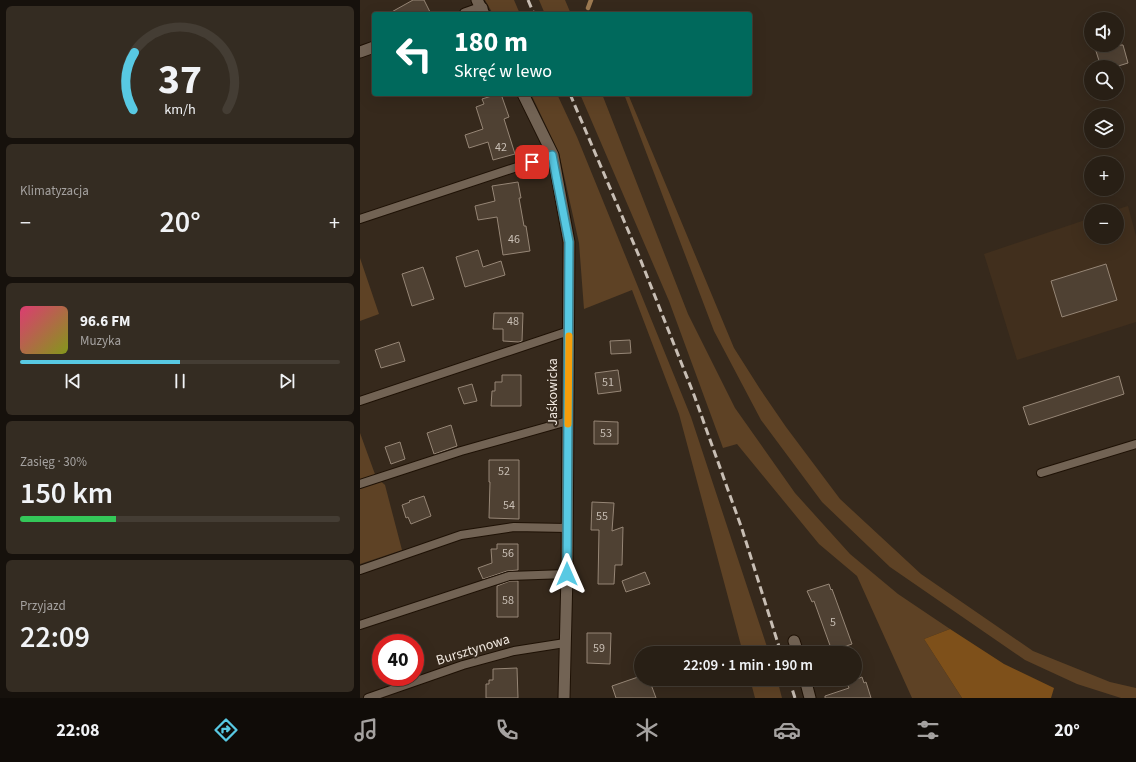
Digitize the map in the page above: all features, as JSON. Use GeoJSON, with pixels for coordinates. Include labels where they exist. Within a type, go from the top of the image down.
{"type":"FeatureCollection","features":[{"type":"Feature","properties":{"kind":"street"},"geometry":{"type":"LineString","coordinates":[[470,12],[481,7]]}},
{"type":"Feature","properties":{"kind":"street"},"geometry":{"type":"LineString","coordinates":[[360,52],[372,48]]}},
{"type":"Feature","properties":{"kind":"street","name":"Jaśkowicka"},"geometry":{"type":"LineString","coordinates":[[524,96],[552,155],[569,242],[567,574],[564,698]]}},
{"type":"Feature","properties":{"kind":"street"},"geometry":{"type":"LineString","coordinates":[[794,641],[796,646]]}},
{"type":"Feature","properties":{"kind":"street"},"geometry":{"type":"LineString","coordinates":[[807,686],[810,698]]}},
{"type":"Feature","properties":{"kind":"lane"},"geometry":{"type":"LineString","coordinates":[[360,219],[552,155]]}},
{"type":"Feature","properties":{"kind":"lane"},"geometry":{"type":"LineString","coordinates":[[360,401],[569,331]]}},
{"type":"Feature","properties":{"kind":"lane"},"geometry":{"type":"LineString","coordinates":[[360,484],[461,451],[568,420]]}},
{"type":"Feature","properties":{"kind":"lane"},"geometry":{"type":"LineString","coordinates":[[1041,472],[1136,444]]}},
{"type":"Feature","properties":{"kind":"lane"},"geometry":{"type":"LineString","coordinates":[[360,570],[461,535],[514,527],[567,528]]}},
{"type":"Feature","properties":{"kind":"lane"},"geometry":{"type":"LineString","coordinates":[[360,625],[509,576],[567,574]]}},
{"type":"Feature","properties":{"kind":"lane","name":"Bursztynowa"},"geometry":{"type":"LineString","coordinates":[[368,698],[463,665],[514,650],[565,643]]}},
{"type":"Feature","properties":{"kind":"shaded area"},"geometry":{"type":"Polygon","coordinates":[[[485,0],[514,0],[519,12],[492,12],[485,0]]]}},
{"type":"Feature","properties":{"kind":"shaded area"},"geometry":{"type":"Polygon","coordinates":[[[539,0],[565,0],[570,12],[544,12],[539,0]]]}},
{"type":"Feature","properties":{"kind":"shaded area"},"geometry":{"type":"Polygon","coordinates":[[[532,96],[558,96],[577,137],[691,417],[767,646],[741,646],[679,414],[632,290],[584,309],[579,243],[559,153],[532,96]]]}},
{"type":"Feature","properties":{"kind":"shaded area"},"geometry":{"type":"Polygon","coordinates":[[[581,96],[603,96],[688,314],[735,408],[795,493],[850,554],[898,594],[950,629],[924,639],[962,698],[912,698],[857,576],[819,544],[737,444],[723,448],[669,301],[581,96]]]}},
{"type":"Feature","properties":{"kind":"shaded area"},"geometry":{"type":"Polygon","coordinates":[[[625,96],[629,96],[734,348],[786,427],[840,499],[921,574],[1033,651],[1110,682],[1136,688],[1136,698],[1121,698],[1077,684],[1025,660],[890,567],[822,502],[761,420],[714,331],[625,96]]]}},
{"type":"Feature","properties":{"kind":"shaded area"},"geometry":{"type":"Polygon","coordinates":[[[1128,206],[1136,236],[1136,322],[1017,360],[984,254],[1084,220],[1084,244],[1124,244],[1124,207],[1128,206]]]}},
{"type":"Feature","properties":{"kind":"shaded area"},"geometry":{"type":"Polygon","coordinates":[[[360,258],[379,314],[360,321],[360,258]]]}},
{"type":"Feature","properties":{"kind":"shaded area"},"geometry":{"type":"Polygon","coordinates":[[[360,433],[376,477],[385,485],[402,550],[360,564],[360,433]]]}},
{"type":"Feature","properties":{"kind":"shaded area"},"geometry":{"type":"Polygon","coordinates":[[[950,629],[1004,664],[1054,688],[1051,698],[962,698],[924,639],[950,629]]]}},
{"type":"Feature","properties":{"kind":"shaded area"},"geometry":{"type":"Polygon","coordinates":[[[752,686],[779,686],[782,698],[755,698],[752,686]]]}},
{"type":"Feature","properties":{"kind":"building"},"geometry":{"type":"Polygon","coordinates":[[[413,0],[424,0],[430,12],[392,12],[413,0]]]}},
{"type":"Feature","properties":{"kind":"building"},"geometry":{"type":"Polygon","coordinates":[[[1124,49],[1128,63],[1124,64],[1124,60],[1099,60],[1096,52],[1124,52],[1124,49]]]}},
{"type":"Feature","properties":{"kind":"building"},"geometry":{"type":"Polygon","coordinates":[[[492,96],[502,96],[509,117],[504,119],[515,154],[493,160],[488,142],[469,148],[465,135],[483,129],[476,107],[484,104],[482,99],[492,96]]]}},
{"type":"Feature","properties":{"kind":"building"},"geometry":{"type":"Polygon","coordinates":[[[518,182],[521,198],[519,198],[530,251],[503,255],[497,217],[478,220],[475,206],[495,201],[492,186],[518,182]]]}},
{"type":"Feature","properties":{"kind":"building"},"geometry":{"type":"Polygon","coordinates":[[[478,250],[483,267],[501,261],[505,275],[465,287],[456,257],[478,250]]]}},
{"type":"Feature","properties":{"kind":"building"},"geometry":{"type":"Polygon","coordinates":[[[1106,264],[1117,300],[1062,317],[1051,281],[1106,264]]]}},
{"type":"Feature","properties":{"kind":"building"},"geometry":{"type":"Polygon","coordinates":[[[423,267],[434,299],[412,306],[402,274],[423,267]]]}},
{"type":"Feature","properties":{"kind":"building"},"geometry":{"type":"Polygon","coordinates":[[[494,313],[523,313],[522,341],[503,341],[503,329],[493,329],[494,313]]]}},
{"type":"Feature","properties":{"kind":"building"},"geometry":{"type":"Polygon","coordinates":[[[630,340],[631,353],[611,354],[610,341],[630,340]]]}},
{"type":"Feature","properties":{"kind":"building"},"geometry":{"type":"Polygon","coordinates":[[[399,342],[405,361],[381,368],[375,350],[399,342]]]}},
{"type":"Feature","properties":{"kind":"building"},"geometry":{"type":"Polygon","coordinates":[[[618,370],[621,391],[598,394],[595,373],[618,370]]]}},
{"type":"Feature","properties":{"kind":"building"},"geometry":{"type":"Polygon","coordinates":[[[502,375],[521,375],[521,406],[491,406],[492,391],[495,391],[495,382],[502,382],[502,375]]]}},
{"type":"Feature","properties":{"kind":"building"},"geometry":{"type":"Polygon","coordinates":[[[1119,376],[1124,394],[1029,425],[1023,407],[1119,376]]]}},
{"type":"Feature","properties":{"kind":"building"},"geometry":{"type":"Polygon","coordinates":[[[472,384],[477,401],[464,404],[458,388],[472,384]]]}},
{"type":"Feature","properties":{"kind":"building"},"geometry":{"type":"Polygon","coordinates":[[[594,421],[618,422],[618,444],[594,444],[594,421]]]}},
{"type":"Feature","properties":{"kind":"building"},"geometry":{"type":"Polygon","coordinates":[[[451,425],[457,446],[434,454],[427,433],[451,425]]]}},
{"type":"Feature","properties":{"kind":"building"},"geometry":{"type":"Polygon","coordinates":[[[400,442],[405,459],[391,464],[385,447],[400,442]]]}},
{"type":"Feature","properties":{"kind":"building"},"geometry":{"type":"Polygon","coordinates":[[[489,460],[519,460],[519,519],[489,518],[489,460]]]}},
{"type":"Feature","properties":{"kind":"building"},"geometry":{"type":"Polygon","coordinates":[[[424,496],[431,516],[411,524],[408,517],[406,518],[402,505],[424,496]]]}},
{"type":"Feature","properties":{"kind":"building"},"geometry":{"type":"Polygon","coordinates":[[[592,502],[614,503],[612,531],[623,527],[622,565],[615,565],[614,584],[598,584],[599,530],[591,530],[592,502]]]}},
{"type":"Feature","properties":{"kind":"building"},"geometry":{"type":"Polygon","coordinates":[[[497,544],[518,544],[518,570],[507,571],[483,579],[478,568],[492,563],[491,549],[497,549],[497,544]]]}},
{"type":"Feature","properties":{"kind":"building"},"geometry":{"type":"Polygon","coordinates":[[[645,572],[650,584],[626,592],[622,581],[645,572]]]}},
{"type":"Feature","properties":{"kind":"building"},"geometry":{"type":"Polygon","coordinates":[[[510,581],[518,581],[518,617],[497,617],[497,586],[510,581]]]}},
{"type":"Feature","properties":{"kind":"building"},"geometry":{"type":"Polygon","coordinates":[[[829,584],[852,644],[846,646],[830,646],[814,601],[812,602],[807,591],[829,584]]]}},
{"type":"Feature","properties":{"kind":"building"},"geometry":{"type":"Polygon","coordinates":[[[587,633],[611,633],[610,664],[587,663],[587,633]]]}},
{"type":"Feature","properties":{"kind":"building"},"geometry":{"type":"Polygon","coordinates":[[[517,668],[518,698],[486,698],[486,684],[489,684],[489,680],[493,680],[493,669],[517,668]]]}},
{"type":"Feature","properties":{"kind":"building"},"geometry":{"type":"Polygon","coordinates":[[[862,677],[864,683],[866,682],[871,698],[825,698],[825,696],[849,688],[848,686],[862,686],[862,677]]]}},
{"type":"Feature","properties":{"kind":"building"},"geometry":{"type":"Polygon","coordinates":[[[634,678],[634,686],[652,686],[656,698],[616,698],[612,686],[634,678]]]}},
{"type":"Feature","properties":{"kind":"waterway"},"geometry":{"type":"LineString","coordinates":[[588,8],[591,0]]}},
{"type":"Feature","properties":{"kind":"railway"},"geometry":{"type":"LineString","coordinates":[[528,0],[533,12]]}},
{"type":"Feature","properties":{"kind":"railway"},"geometry":{"type":"LineString","coordinates":[[571,96],[639,256],[694,395],[742,529],[779,646]]}},
{"type":"Feature","properties":{"kind":"railway"},"geometry":{"type":"LineString","coordinates":[[791,686],[795,698]]}},
{"type":"Feature","properties":{"kind":"slow traffic"},"geometry":{"type":"LineString","coordinates":[[568,424],[569,336]]}},
{"type":"Feature","properties":{"kind":"route"},"geometry":{"type":"LineString","coordinates":[[532,162],[552,155],[569,242],[567,574]]}}]}
